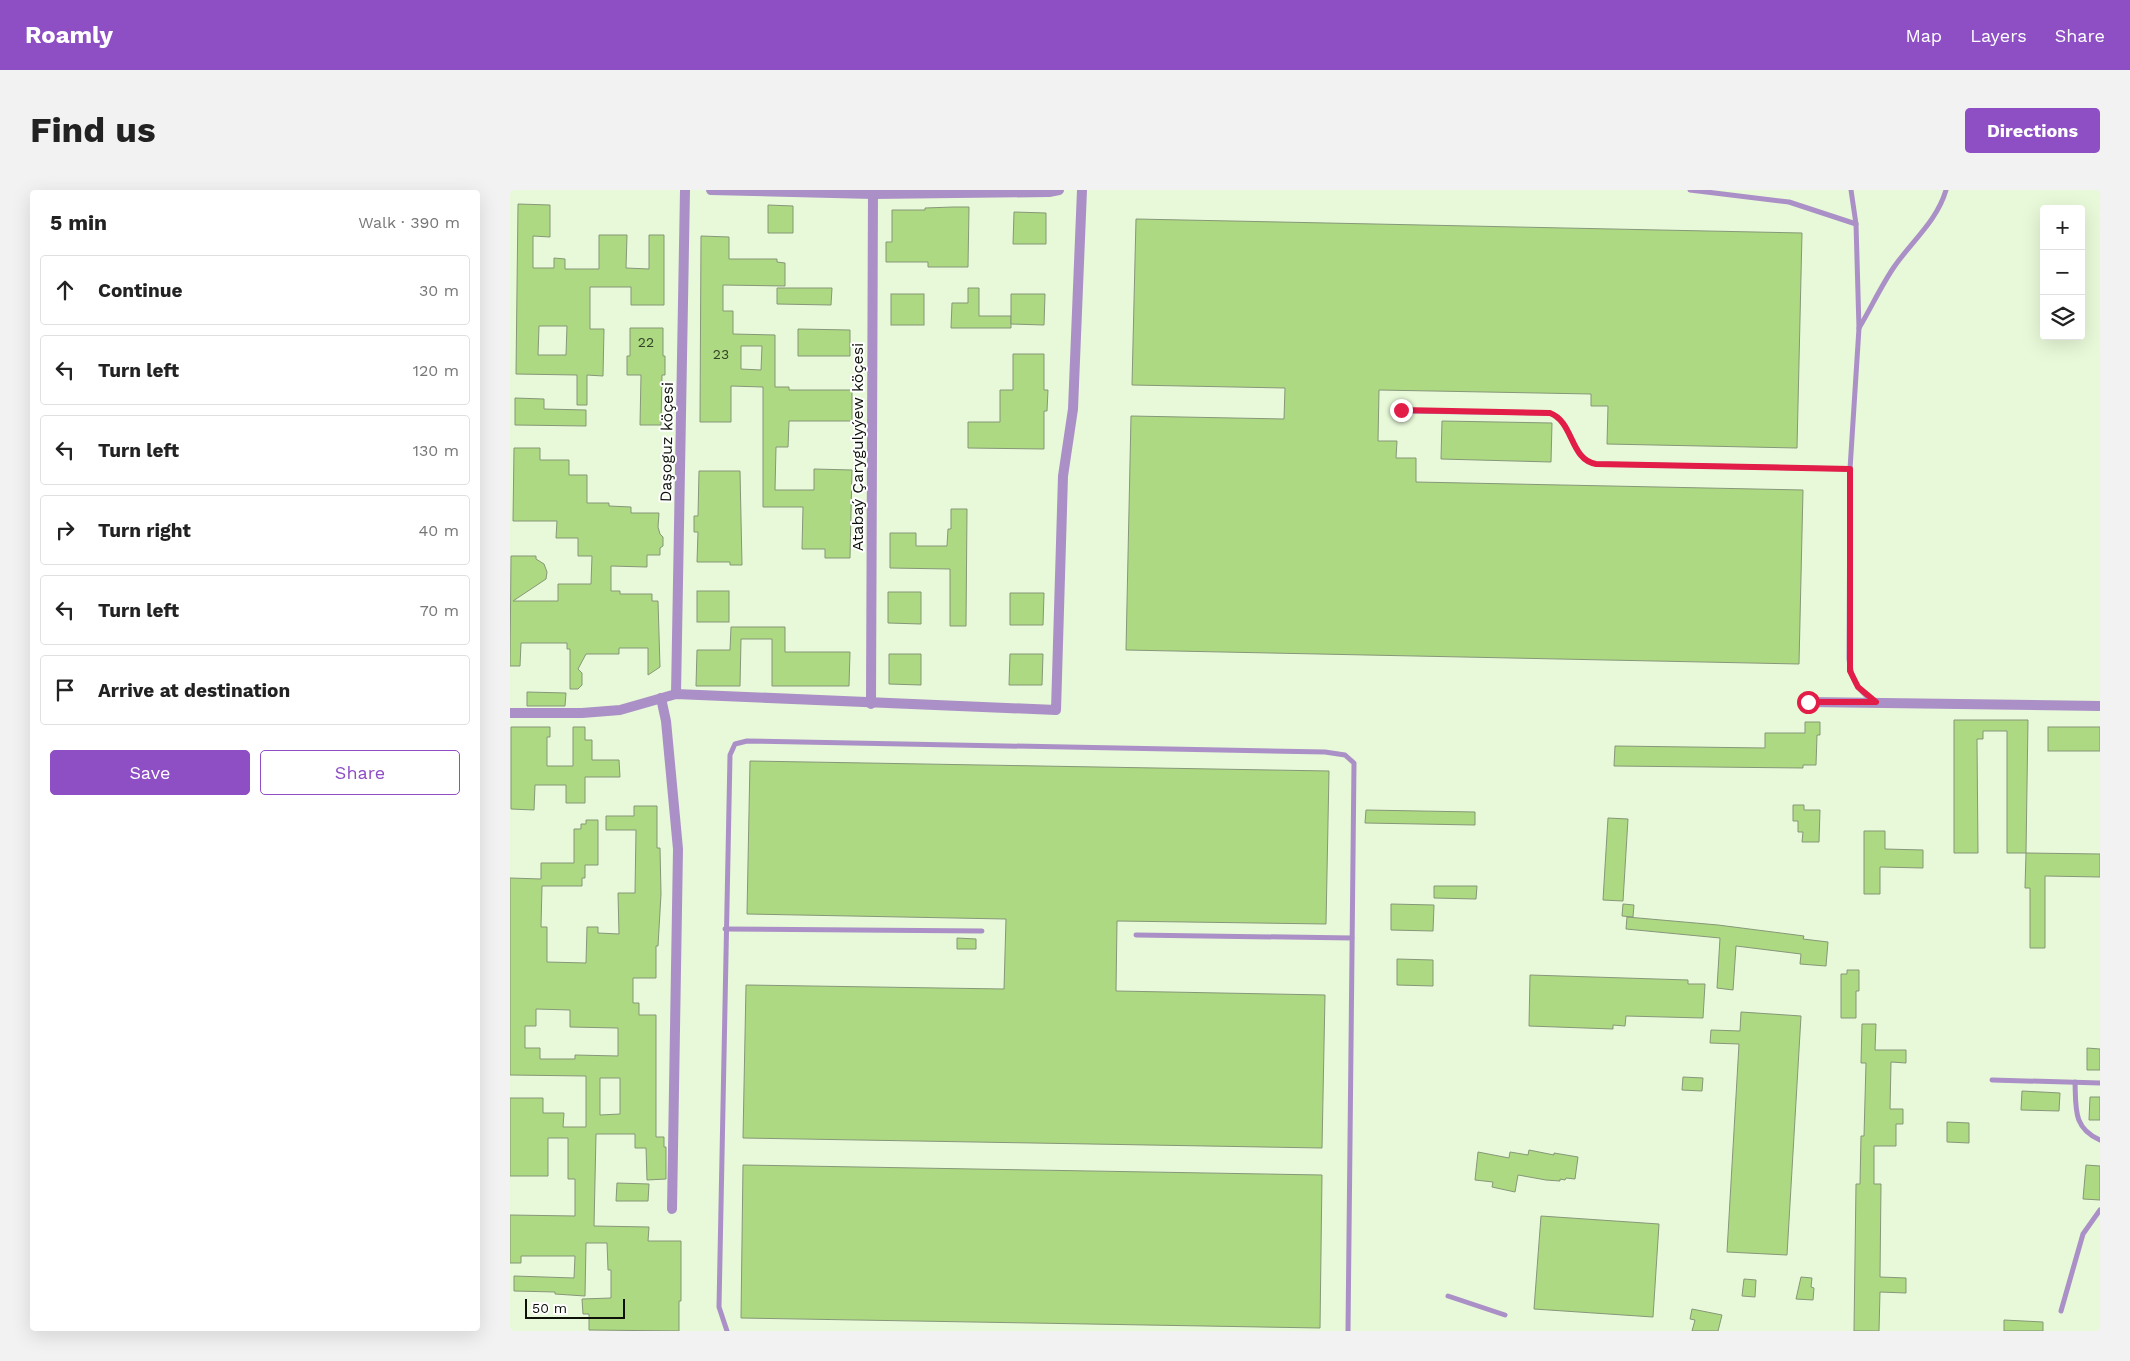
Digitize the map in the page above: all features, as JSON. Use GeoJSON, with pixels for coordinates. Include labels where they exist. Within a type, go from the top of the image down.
{"type":"FeatureCollection","features":[{"type":"Feature","properties":{"kind":"street","name":"Daşoguz köçesi"},"geometry":{"type":"LineString","coordinates":[[676,694],[685,190]]}},
{"type":"Feature","properties":{"kind":"street"},"geometry":{"type":"LineString","coordinates":[[711,190],[873,192],[1049,192],[1059,190]]}},
{"type":"Feature","properties":{"kind":"street"},"geometry":{"type":"LineString","coordinates":[[510,714],[605,712],[620,710],[676,694],[871,704],[1056,710],[1063,476],[1073,408],[1082,190]]}},
{"type":"Feature","properties":{"kind":"street","name":"Atabaý Çarygulyýew köçesi"},"geometry":{"type":"LineString","coordinates":[[871,704],[873,192]]}},
{"type":"Feature","properties":{"kind":"street"},"geometry":{"type":"LineString","coordinates":[[662,698],[666,721],[678,849],[672,1209]]}},
{"type":"Feature","properties":{"kind":"street"},"geometry":{"type":"LineString","coordinates":[[1808,702],[2100,706]]}},
{"type":"Feature","properties":{"kind":"lane"},"geometry":{"type":"LineString","coordinates":[[1690,190],[1789,202],[1856,224]]}},
{"type":"Feature","properties":{"kind":"lane"},"geometry":{"type":"LineString","coordinates":[[1851,190],[1856,224],[1859,328],[1850,469],[1850,671],[1858,687],[1876,702]]}},
{"type":"Feature","properties":{"kind":"lane"},"geometry":{"type":"LineString","coordinates":[[1859,328],[1893,269],[1932,220],[1942,204],[1946,190]]}},
{"type":"Feature","properties":{"kind":"lane"},"geometry":{"type":"LineString","coordinates":[[1401,410],[1550,413],[1558,416],[1563,421],[1582,457],[1589,463],[1596,464],[1850,469]]}},
{"type":"Feature","properties":{"kind":"lane"},"geometry":{"type":"LineString","coordinates":[[727,1331],[718,1307],[730,754],[734,744],[747,741],[1325,752],[1344,755],[1354,763],[1348,1331]]}},
{"type":"Feature","properties":{"kind":"lane"},"geometry":{"type":"LineString","coordinates":[[725,929],[982,931]]}},
{"type":"Feature","properties":{"kind":"lane"},"geometry":{"type":"LineString","coordinates":[[1136,935],[1352,938]]}},
{"type":"Feature","properties":{"kind":"lane"},"geometry":{"type":"LineString","coordinates":[[1992,1080],[2100,1083]]}},
{"type":"Feature","properties":{"kind":"lane"},"geometry":{"type":"LineString","coordinates":[[2074,1082],[2079,1125],[2090,1136],[2100,1140]]}},
{"type":"Feature","properties":{"kind":"lane"},"geometry":{"type":"LineString","coordinates":[[2061,1311],[2083,1234],[2100,1210]]}},
{"type":"Feature","properties":{"kind":"lane"},"geometry":{"type":"LineString","coordinates":[[1448,1296],[1505,1315]]}},
{"type":"Feature","properties":{"kind":"building"},"geometry":{"type":"Polygon","coordinates":[[[518,204],[550,205],[550,237],[533,236],[533,268],[554,268],[554,258],[565,259],[565,269],[599,269],[599,235],[627,235],[626,268],[649,269],[649,235],[664,235],[664,305],[631,305],[631,287],[590,287],[590,329],[604,329],[603,376],[587,375],[587,405],[577,405],[577,375],[516,374],[518,204]],[[539,326],[538,355],[566,355],[567,326],[539,326]]]}},
{"type":"Feature","properties":{"kind":"building"},"geometry":{"type":"Polygon","coordinates":[[[768,205],[793,206],[793,233],[768,233],[768,205]]]}},
{"type":"Feature","properties":{"kind":"building"},"geometry":{"type":"Polygon","coordinates":[[[969,207],[968,267],[928,267],[928,262],[886,262],[886,242],[892,242],[892,210],[969,207]]]}},
{"type":"Feature","properties":{"kind":"building"},"geometry":{"type":"Polygon","coordinates":[[[1014,212],[1046,213],[1046,244],[1013,244],[1014,212]]]}},
{"type":"Feature","properties":{"kind":"building"},"geometry":{"type":"Polygon","coordinates":[[[1136,219],[1802,233],[1797,448],[1607,444],[1608,406],[1591,406],[1591,394],[1379,390],[1378,441],[1397,441],[1396,458],[1416,458],[1416,482],[1803,490],[1799,664],[1126,650],[1131,416],[1284,419],[1285,388],[1132,385],[1136,219]]]}},
{"type":"Feature","properties":{"kind":"building"},"geometry":{"type":"Polygon","coordinates":[[[701,236],[729,237],[729,259],[777,259],[777,262],[785,263],[785,286],[723,285],[723,311],[733,311],[733,334],[775,335],[775,387],[789,387],[789,390],[852,390],[852,421],[789,421],[788,447],[776,447],[775,490],[814,490],[814,469],[852,470],[850,558],[825,558],[825,549],[802,549],[803,507],[763,507],[763,387],[731,386],[731,422],[700,422],[701,236]],[[741,346],[741,369],[761,370],[762,346],[741,346]]]}},
{"type":"Feature","properties":{"kind":"building"},"geometry":{"type":"Polygon","coordinates":[[[777,288],[832,288],[831,305],[777,304],[777,288]]]}},
{"type":"Feature","properties":{"kind":"building"},"geometry":{"type":"Polygon","coordinates":[[[968,288],[979,288],[979,316],[1011,316],[1011,328],[951,328],[952,303],[968,303],[968,288]]]}},
{"type":"Feature","properties":{"kind":"building"},"geometry":{"type":"Polygon","coordinates":[[[891,294],[924,294],[924,325],[891,325],[891,294]]]}},
{"type":"Feature","properties":{"kind":"building"},"geometry":{"type":"Polygon","coordinates":[[[1011,294],[1045,294],[1044,325],[1011,324],[1011,294]]]}},
{"type":"Feature","properties":{"kind":"building"},"geometry":{"type":"Polygon","coordinates":[[[630,328],[663,328],[665,375],[662,375],[661,425],[640,425],[641,375],[627,375],[627,356],[630,356],[630,328]]]}},
{"type":"Feature","properties":{"kind":"building"},"geometry":{"type":"Polygon","coordinates":[[[798,329],[850,330],[850,356],[798,356],[798,329]]]}},
{"type":"Feature","properties":{"kind":"building"},"geometry":{"type":"Polygon","coordinates":[[[1013,354],[1044,354],[1044,390],[1048,390],[1047,411],[1044,411],[1044,449],[968,448],[968,422],[1000,422],[1000,390],[1013,390],[1013,354]]]}},
{"type":"Feature","properties":{"kind":"building"},"geometry":{"type":"Polygon","coordinates":[[[515,398],[544,399],[544,409],[586,410],[586,426],[515,425],[515,398]]]}},
{"type":"Feature","properties":{"kind":"building"},"geometry":{"type":"Polygon","coordinates":[[[1442,421],[1552,423],[1551,462],[1441,459],[1442,421]]]}},
{"type":"Feature","properties":{"kind":"building"},"geometry":{"type":"Polygon","coordinates":[[[514,448],[540,448],[540,460],[569,460],[569,475],[587,475],[587,503],[609,503],[609,506],[631,507],[631,513],[659,513],[658,527],[663,537],[660,555],[647,555],[647,567],[611,566],[611,591],[620,591],[620,594],[652,594],[652,601],[658,601],[660,667],[648,675],[648,648],[619,648],[619,654],[586,654],[578,669],[582,673],[582,685],[578,689],[570,689],[570,649],[567,649],[567,643],[521,643],[520,666],[510,666],[511,556],[536,556],[536,559],[544,564],[547,572],[546,579],[513,601],[558,601],[558,584],[591,584],[592,556],[578,556],[578,538],[556,538],[557,521],[513,521],[514,448]]]}},
{"type":"Feature","properties":{"kind":"building"},"geometry":{"type":"Polygon","coordinates":[[[699,471],[740,471],[742,565],[730,565],[730,562],[697,562],[698,532],[694,532],[694,516],[698,516],[699,471]]]}},
{"type":"Feature","properties":{"kind":"building"},"geometry":{"type":"Polygon","coordinates":[[[951,509],[967,509],[966,626],[950,626],[950,569],[890,568],[890,533],[916,533],[916,546],[947,546],[948,529],[951,529],[951,509]]]}},
{"type":"Feature","properties":{"kind":"building"},"geometry":{"type":"Polygon","coordinates":[[[697,591],[729,591],[729,622],[697,622],[697,591]]]}},
{"type":"Feature","properties":{"kind":"building"},"geometry":{"type":"Polygon","coordinates":[[[888,592],[921,592],[921,624],[888,623],[888,592]]]}},
{"type":"Feature","properties":{"kind":"building"},"geometry":{"type":"Polygon","coordinates":[[[1010,593],[1044,593],[1043,625],[1010,625],[1010,593]]]}},
{"type":"Feature","properties":{"kind":"building"},"geometry":{"type":"Polygon","coordinates":[[[731,627],[785,627],[785,652],[850,652],[849,686],[772,686],[772,639],[741,639],[740,686],[696,686],[697,650],[730,650],[731,627]]]}},
{"type":"Feature","properties":{"kind":"building"},"geometry":{"type":"Polygon","coordinates":[[[889,654],[921,654],[921,685],[889,684],[889,654]]]}},
{"type":"Feature","properties":{"kind":"building"},"geometry":{"type":"Polygon","coordinates":[[[1010,654],[1043,654],[1042,685],[1009,685],[1010,654]]]}},
{"type":"Feature","properties":{"kind":"building"},"geometry":{"type":"Polygon","coordinates":[[[527,692],[566,693],[565,706],[527,706],[527,692]]]}},
{"type":"Feature","properties":{"kind":"building"},"geometry":{"type":"Polygon","coordinates":[[[1954,720],[2028,720],[2026,853],[2007,853],[2007,731],[1983,731],[1983,739],[1977,739],[1978,853],[1954,853],[1954,720]]]}},
{"type":"Feature","properties":{"kind":"building"},"geometry":{"type":"Polygon","coordinates":[[[1805,722],[1820,722],[1820,735],[1817,735],[1816,765],[1803,765],[1803,768],[1614,766],[1615,746],[1765,748],[1765,733],[1805,733],[1805,722]]]}},
{"type":"Feature","properties":{"kind":"building"},"geometry":{"type":"Polygon","coordinates":[[[511,727],[550,727],[550,737],[547,737],[547,766],[573,766],[573,727],[585,727],[585,740],[592,740],[592,760],[619,760],[620,777],[585,777],[585,803],[566,803],[566,785],[535,785],[534,810],[511,809],[511,727]]]}},
{"type":"Feature","properties":{"kind":"building"},"geometry":{"type":"Polygon","coordinates":[[[2048,727],[2100,727],[2100,751],[2048,751],[2048,727]]]}},
{"type":"Feature","properties":{"kind":"building"},"geometry":{"type":"Polygon","coordinates":[[[750,761],[1329,771],[1326,924],[1117,921],[1116,991],[1325,995],[1322,1148],[743,1138],[746,985],[1004,989],[1006,919],[747,914],[750,761]]]}},
{"type":"Feature","properties":{"kind":"building"},"geometry":{"type":"Polygon","coordinates":[[[1793,805],[1804,805],[1804,810],[1820,810],[1819,842],[1802,842],[1803,832],[1798,832],[1798,821],[1793,821],[1793,805]]]}},
{"type":"Feature","properties":{"kind":"building"},"geometry":{"type":"Polygon","coordinates":[[[634,806],[657,806],[657,848],[660,848],[661,894],[658,946],[656,946],[656,978],[633,978],[633,1003],[639,1003],[639,1015],[656,1015],[656,1137],[664,1137],[664,1147],[666,1147],[666,1179],[647,1180],[646,1148],[635,1148],[635,1134],[596,1134],[594,1226],[649,1227],[648,1241],[681,1241],[679,1331],[589,1330],[589,1314],[583,1314],[582,1299],[611,1298],[611,1270],[608,1270],[607,1243],[586,1243],[585,1296],[555,1294],[555,1292],[514,1291],[514,1276],[574,1278],[575,1256],[521,1256],[521,1263],[510,1263],[510,1215],[575,1216],[575,1179],[568,1179],[568,1138],[548,1138],[548,1176],[510,1176],[510,1098],[543,1098],[543,1113],[564,1113],[563,1127],[586,1127],[586,1076],[510,1075],[510,878],[541,879],[541,863],[574,863],[574,829],[581,829],[581,824],[586,824],[586,820],[598,820],[598,865],[585,865],[585,878],[582,878],[582,886],[542,886],[541,927],[547,927],[547,962],[586,963],[587,927],[598,927],[598,933],[619,934],[618,893],[635,893],[636,830],[606,830],[606,816],[634,816],[634,806]],[[536,1009],[536,1026],[525,1026],[525,1048],[540,1048],[540,1059],[575,1059],[575,1055],[618,1056],[618,1028],[570,1027],[570,1010],[536,1009]],[[600,1078],[600,1115],[620,1114],[620,1078],[600,1078]]]}},
{"type":"Feature","properties":{"kind":"building"},"geometry":{"type":"Polygon","coordinates":[[[1366,810],[1475,812],[1475,825],[1365,823],[1366,810]]]}},
{"type":"Feature","properties":{"kind":"building"},"geometry":{"type":"Polygon","coordinates":[[[1608,818],[1628,819],[1623,901],[1603,900],[1608,818]]]}},
{"type":"Feature","properties":{"kind":"building"},"geometry":{"type":"Polygon","coordinates":[[[1864,831],[1885,831],[1885,849],[1923,850],[1923,868],[1880,867],[1880,894],[1864,894],[1864,831]]]}},
{"type":"Feature","properties":{"kind":"building"},"geometry":{"type":"Polygon","coordinates":[[[2026,853],[2100,854],[2100,877],[2045,876],[2045,948],[2030,948],[2030,888],[2025,888],[2026,853]]]}},
{"type":"Feature","properties":{"kind":"building"},"geometry":{"type":"Polygon","coordinates":[[[1434,886],[1477,886],[1476,899],[1434,898],[1434,886]]]}},
{"type":"Feature","properties":{"kind":"building"},"geometry":{"type":"Polygon","coordinates":[[[1391,904],[1434,905],[1433,931],[1391,930],[1391,904]]]}},
{"type":"Feature","properties":{"kind":"building"},"geometry":{"type":"Polygon","coordinates":[[[1623,904],[1634,905],[1633,917],[1622,916],[1623,904]]]}},
{"type":"Feature","properties":{"kind":"building"},"geometry":{"type":"Polygon","coordinates":[[[1627,917],[1718,925],[1804,936],[1803,939],[1828,942],[1826,966],[1800,964],[1801,954],[1736,946],[1733,990],[1717,988],[1720,938],[1626,929],[1627,917]]]}},
{"type":"Feature","properties":{"kind":"building"},"geometry":{"type":"Polygon","coordinates":[[[957,938],[976,939],[976,949],[957,949],[957,938]]]}},
{"type":"Feature","properties":{"kind":"building"},"geometry":{"type":"Polygon","coordinates":[[[1397,959],[1433,960],[1433,986],[1397,985],[1397,959]]]}},
{"type":"Feature","properties":{"kind":"building"},"geometry":{"type":"Polygon","coordinates":[[[1847,970],[1859,970],[1859,991],[1856,991],[1856,1018],[1841,1018],[1841,974],[1847,974],[1847,970]]]}},
{"type":"Feature","properties":{"kind":"building"},"geometry":{"type":"Polygon","coordinates":[[[1530,975],[1688,980],[1688,984],[1705,984],[1703,1018],[1626,1016],[1625,1026],[1613,1025],[1613,1029],[1529,1026],[1530,975]]]}},
{"type":"Feature","properties":{"kind":"building"},"geometry":{"type":"Polygon","coordinates":[[[1741,1012],[1801,1016],[1787,1255],[1727,1252],[1739,1044],[1710,1043],[1711,1030],[1740,1031],[1741,1012]]]}},
{"type":"Feature","properties":{"kind":"building"},"geometry":{"type":"Polygon","coordinates":[[[1862,1024],[1876,1024],[1875,1050],[1906,1050],[1906,1063],[1891,1062],[1890,1109],[1903,1109],[1903,1124],[1896,1124],[1896,1146],[1874,1146],[1874,1184],[1881,1184],[1880,1277],[1906,1278],[1906,1293],[1880,1292],[1879,1331],[1854,1331],[1856,1184],[1860,1184],[1861,1136],[1864,1136],[1866,1063],[1861,1063],[1862,1024]]]}},
{"type":"Feature","properties":{"kind":"building"},"geometry":{"type":"Polygon","coordinates":[[[2087,1048],[2100,1049],[2100,1070],[2087,1070],[2087,1048]]]}},
{"type":"Feature","properties":{"kind":"building"},"geometry":{"type":"Polygon","coordinates":[[[1683,1077],[1703,1078],[1702,1091],[1682,1090],[1683,1077]]]}},
{"type":"Feature","properties":{"kind":"building"},"geometry":{"type":"Polygon","coordinates":[[[2022,1091],[2060,1093],[2059,1111],[2021,1110],[2022,1091]]]}},
{"type":"Feature","properties":{"kind":"building"},"geometry":{"type":"Polygon","coordinates":[[[2090,1097],[2100,1097],[2100,1120],[2089,1120],[2090,1097]]]}},
{"type":"Feature","properties":{"kind":"building"},"geometry":{"type":"Polygon","coordinates":[[[1947,1122],[1969,1123],[1969,1143],[1947,1142],[1947,1122]]]}},
{"type":"Feature","properties":{"kind":"building"},"geometry":{"type":"Polygon","coordinates":[[[1529,1150],[1578,1157],[1575,1179],[1566,1178],[1565,1180],[1560,1179],[1560,1181],[1518,1175],[1515,1192],[1492,1187],[1493,1182],[1475,1180],[1478,1152],[1509,1158],[1510,1152],[1528,1155],[1529,1150]]]}},
{"type":"Feature","properties":{"kind":"building"},"geometry":{"type":"Polygon","coordinates":[[[743,1165],[1322,1175],[1320,1328],[741,1318],[743,1165]]]}},
{"type":"Feature","properties":{"kind":"building"},"geometry":{"type":"Polygon","coordinates":[[[2086,1165],[2100,1166],[2100,1200],[2083,1199],[2086,1165]]]}},
{"type":"Feature","properties":{"kind":"building"},"geometry":{"type":"Polygon","coordinates":[[[617,1183],[649,1184],[648,1201],[616,1201],[617,1183]]]}},
{"type":"Feature","properties":{"kind":"building"},"geometry":{"type":"Polygon","coordinates":[[[1541,1216],[1659,1224],[1653,1317],[1534,1309],[1541,1216]]]}},
{"type":"Feature","properties":{"kind":"building"},"geometry":{"type":"Polygon","coordinates":[[[1801,1277],[1812,1278],[1811,1287],[1814,1288],[1813,1300],[1796,1299],[1801,1277]]]}},
{"type":"Feature","properties":{"kind":"building"},"geometry":{"type":"Polygon","coordinates":[[[1744,1279],[1756,1280],[1755,1297],[1742,1296],[1744,1279]]]}},
{"type":"Feature","properties":{"kind":"building"},"geometry":{"type":"Polygon","coordinates":[[[1692,1309],[1722,1315],[1718,1331],[1692,1331],[1695,1320],[1690,1319],[1692,1309]]]}},
{"type":"Feature","properties":{"kind":"building"},"geometry":{"type":"Polygon","coordinates":[[[2004,1320],[2043,1322],[2043,1331],[2004,1331],[2004,1320]]]}},
{"type":"Feature","properties":{"kind":"route"},"geometry":{"type":"LineString","coordinates":[[1401,410],[1550,413],[1558,416],[1563,421],[1582,457],[1589,463],[1596,464],[1850,469],[1850,671],[1858,687],[1865,695],[1876,702],[1808,702]]}}]}
